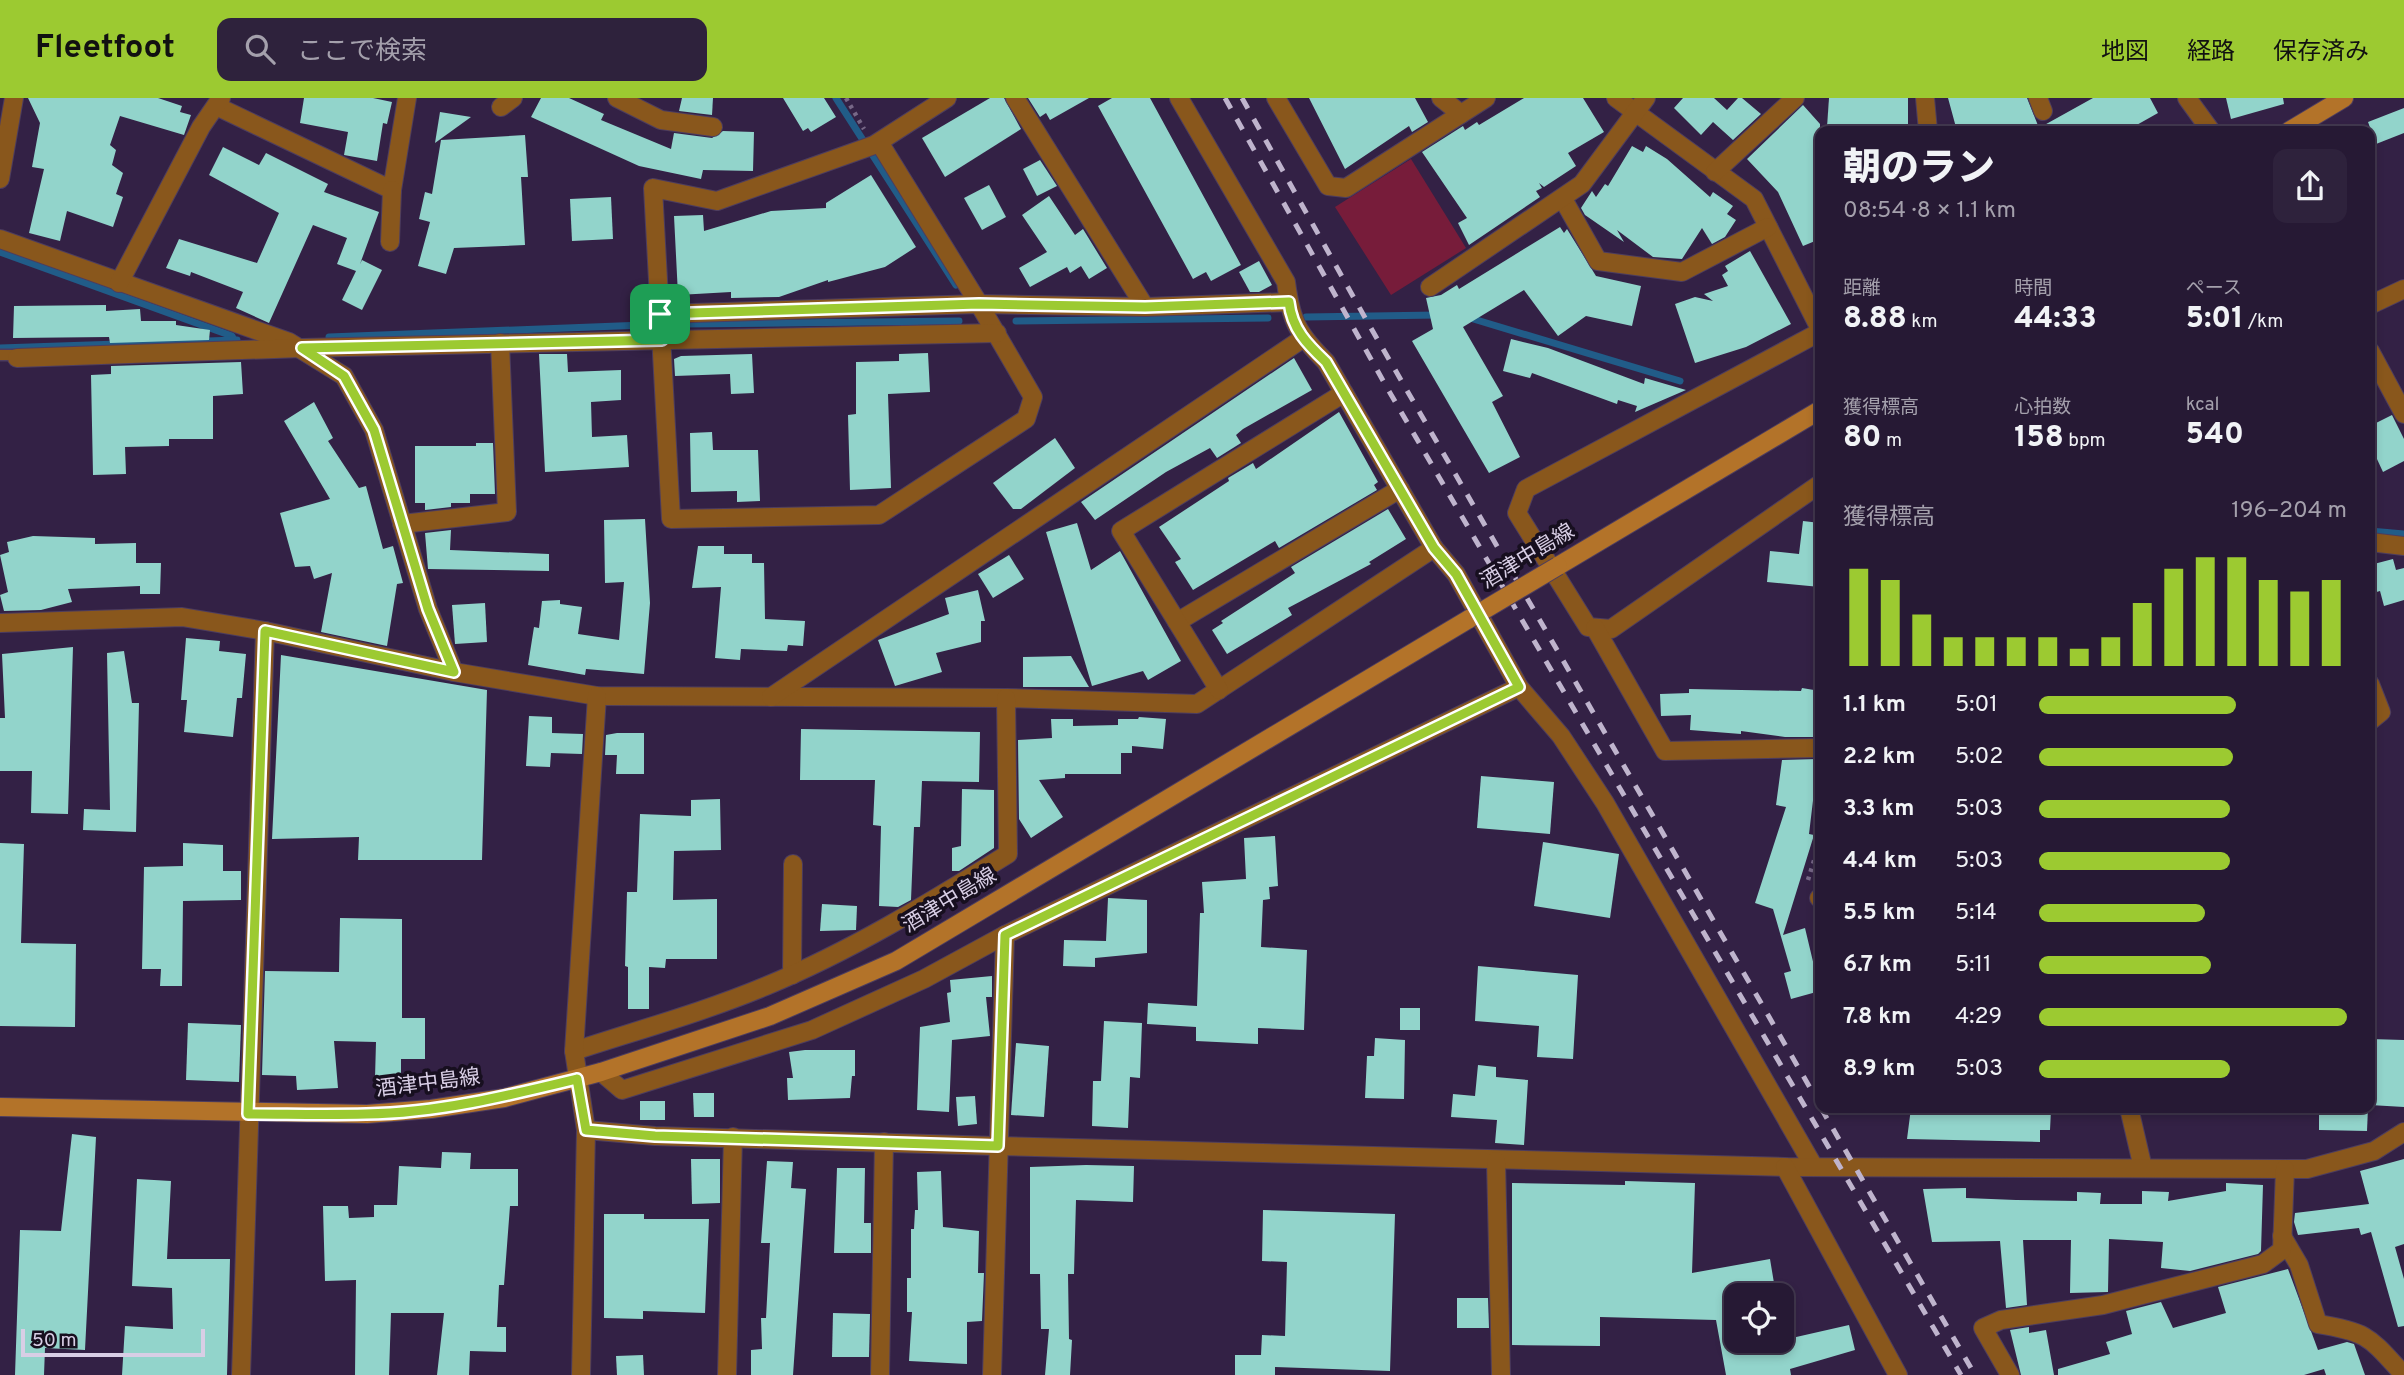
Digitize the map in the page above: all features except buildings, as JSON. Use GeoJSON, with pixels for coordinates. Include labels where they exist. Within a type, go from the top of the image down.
{"type":"FeatureCollection","features":[{"type":"Feature","properties":{"kind":"main road"},"geometry":{"type":"LineString","coordinates":[[2297,126],[2344,98]]}},
{"type":"Feature","properties":{"kind":"main road","name":"酒津中島線"},"geometry":{"type":"LineString","coordinates":[[0,1107],[248,1114],[367,1114],[431,1109],[504,1098],[601,1073],[771,1016],[896,961],[1815,413]]}},
{"type":"Feature","properties":{"kind":"street"},"geometry":{"type":"LineString","coordinates":[[0,179],[13,98]]}},
{"type":"Feature","properties":{"kind":"street"},"geometry":{"type":"LineString","coordinates":[[390,242],[392,190],[407,98]]}},
{"type":"Feature","properties":{"kind":"street"},"geometry":{"type":"LineString","coordinates":[[617,98],[661,120],[713,127]]}},
{"type":"Feature","properties":{"kind":"street"},"geometry":{"type":"LineString","coordinates":[[871,146],[979,304],[1033,397],[1026,419],[879,515],[671,519],[653,188],[717,201],[871,146],[947,98]]}},
{"type":"Feature","properties":{"kind":"street"},"geometry":{"type":"LineString","coordinates":[[1015,98],[1145,307]]}},
{"type":"Feature","properties":{"kind":"street"},"geometry":{"type":"LineString","coordinates":[[1179,98],[1286,282],[1291,316],[1302,339],[1326,362],[1434,548],[1456,574],[1519,687],[1561,736],[1605,803],[1814,1167]]}},
{"type":"Feature","properties":{"kind":"street"},"geometry":{"type":"LineString","coordinates":[[1276,98],[1328,186],[1346,188],[1486,98]]}},
{"type":"Feature","properties":{"kind":"street"},"geometry":{"type":"LineString","coordinates":[[1441,98],[1461,114]]}},
{"type":"Feature","properties":{"kind":"street"},"geometry":{"type":"LineString","coordinates":[[1616,98],[1634,114],[1754,199],[1815,321]]}},
{"type":"Feature","properties":{"kind":"street"},"geometry":{"type":"LineString","coordinates":[[1430,286],[1583,184],[1646,98]]}},
{"type":"Feature","properties":{"kind":"street"},"geometry":{"type":"LineString","coordinates":[[1715,172],[1795,98]]}},
{"type":"Feature","properties":{"kind":"street"},"geometry":{"type":"LineString","coordinates":[[1925,98],[1928,126]]}},
{"type":"Feature","properties":{"kind":"street"},"geometry":{"type":"LineString","coordinates":[[2187,98],[2207,126]]}},
{"type":"Feature","properties":{"kind":"street"},"geometry":{"type":"LineString","coordinates":[[119,283],[216,100],[392,190]]}},
{"type":"Feature","properties":{"kind":"street"},"geometry":{"type":"LineString","coordinates":[[1563,199],[1598,261],[1682,272],[1768,227]]}},
{"type":"Feature","properties":{"kind":"street"},"geometry":{"type":"LineString","coordinates":[[0,239],[302,348],[344,376],[374,430],[428,609],[454,672]]}},
{"type":"Feature","properties":{"kind":"street"},"geometry":{"type":"LineString","coordinates":[[2375,302],[2404,289]]}},
{"type":"Feature","properties":{"kind":"street"},"geometry":{"type":"LineString","coordinates":[[660,314],[979,304],[1145,307],[1289,302]]}},
{"type":"Feature","properties":{"kind":"street"},"geometry":{"type":"LineString","coordinates":[[9,357],[996,333]]}},
{"type":"Feature","properties":{"kind":"street"},"geometry":{"type":"LineString","coordinates":[[1815,334],[1526,489],[1517,513],[1588,627],[1611,629],[1815,487]]}},
{"type":"Feature","properties":{"kind":"street"},"geometry":{"type":"LineString","coordinates":[[771,697],[1302,339]]}},
{"type":"Feature","properties":{"kind":"street"},"geometry":{"type":"LineString","coordinates":[[402,524],[507,512],[500,343]]}},
{"type":"Feature","properties":{"kind":"street"},"geometry":{"type":"LineString","coordinates":[[2375,360],[2404,414]]}},
{"type":"Feature","properties":{"kind":"street"},"geometry":{"type":"LineString","coordinates":[[1219,690],[1121,531],[1344,393]]}},
{"type":"Feature","properties":{"kind":"street"},"geometry":{"type":"LineString","coordinates":[[1177,622],[1400,489]]}},
{"type":"Feature","properties":{"kind":"street"},"geometry":{"type":"LineString","coordinates":[[2375,543],[2404,546]]}},
{"type":"Feature","properties":{"kind":"street"},"geometry":{"type":"LineString","coordinates":[[0,623],[182,617],[265,631],[454,672],[597,696],[1006,698],[1198,704],[1434,548]]}},
{"type":"Feature","properties":{"kind":"street"},"geometry":{"type":"LineString","coordinates":[[1595,628],[1665,751],[1815,748]]}},
{"type":"Feature","properties":{"kind":"street"},"geometry":{"type":"LineString","coordinates":[[241,1375],[265,631]]}},
{"type":"Feature","properties":{"kind":"street"},"geometry":{"type":"LineString","coordinates":[[601,1073],[622,1090],[761,1048],[868,1005],[1005,935],[1519,687]]}},
{"type":"Feature","properties":{"kind":"street"},"geometry":{"type":"LineString","coordinates":[[581,1375],[586,1130],[574,1051],[597,696]]}},
{"type":"Feature","properties":{"kind":"street"},"geometry":{"type":"LineString","coordinates":[[2375,697],[2381,712],[2375,717]]}},
{"type":"Feature","properties":{"kind":"street"},"geometry":{"type":"LineString","coordinates":[[574,1051],[736,998],[792,975],[896,923],[1008,854],[1006,698]]}},
{"type":"Feature","properties":{"kind":"street"},"geometry":{"type":"LineString","coordinates":[[792,975],[793,864]]}},
{"type":"Feature","properties":{"kind":"street"},"geometry":{"type":"LineString","coordinates":[[992,1375],[1005,935]]}},
{"type":"Feature","properties":{"kind":"street"},"geometry":{"type":"LineString","coordinates":[[2130,1113],[2143,1168]]}},
{"type":"Feature","properties":{"kind":"street"},"geometry":{"type":"LineString","coordinates":[[586,1130],[733,1138],[1496,1161],[1785,1167],[2286,1169],[2307,1169],[2374,1151],[2404,1132]]}},
{"type":"Feature","properties":{"kind":"street"},"geometry":{"type":"LineString","coordinates":[[727,1375],[733,1138]]}},
{"type":"Feature","properties":{"kind":"street"},"geometry":{"type":"LineString","coordinates":[[880,1375],[884,1142]]}},
{"type":"Feature","properties":{"kind":"street"},"geometry":{"type":"LineString","coordinates":[[1496,1161],[1501,1375]]}},
{"type":"Feature","properties":{"kind":"street"},"geometry":{"type":"LineString","coordinates":[[1785,1167],[1898,1375]]}},
{"type":"Feature","properties":{"kind":"street"},"geometry":{"type":"LineString","coordinates":[[2010,1375],[1983,1328],[2001,1320],[2103,1305],[2227,1276],[2263,1264],[2282,1250],[2286,1169]]}},
{"type":"Feature","properties":{"kind":"street"},"geometry":{"type":"LineString","coordinates":[[2282,1236],[2298,1265],[2318,1324],[2353,1329],[2370,1339],[2404,1375]]}},
{"type":"Feature","properties":{"kind":"path"},"geometry":{"type":"LineString","coordinates":[[846,98],[871,146]]}},
{"type":"Feature","properties":{"kind":"path"},"geometry":{"type":"LineString","coordinates":[[1815,857],[1807,882],[1815,892]]}},
{"type":"Feature","properties":{"kind":"shaded area"},"geometry":{"type":"Polygon","coordinates":[[[1411,159],[1466,248],[1391,295],[1335,207],[1411,159]]]}},
{"type":"Feature","properties":{"kind":"waterway"},"geometry":{"type":"LineString","coordinates":[[836,98],[956,285]]}},
{"type":"Feature","properties":{"kind":"waterway"},"geometry":{"type":"LineString","coordinates":[[0,252],[232,336],[234,340]]}},
{"type":"Feature","properties":{"kind":"waterway"},"geometry":{"type":"LineString","coordinates":[[1306,317],[1437,315]]}},
{"type":"Feature","properties":{"kind":"waterway"},"geometry":{"type":"LineString","coordinates":[[1016,321],[1268,318]]}},
{"type":"Feature","properties":{"kind":"waterway"},"geometry":{"type":"LineString","coordinates":[[1470,318],[1680,381]]}},
{"type":"Feature","properties":{"kind":"waterway"},"geometry":{"type":"LineString","coordinates":[[684,324],[959,321]]}},
{"type":"Feature","properties":{"kind":"waterway"},"geometry":{"type":"LineString","coordinates":[[329,337],[644,325]]}},
{"type":"Feature","properties":{"kind":"waterway"},"geometry":{"type":"LineString","coordinates":[[0,348],[237,340]]}},
{"type":"Feature","properties":{"kind":"waterway"},"geometry":{"type":"LineString","coordinates":[[2375,531],[2404,534]]}},
{"type":"Feature","properties":{"kind":"railway"},"geometry":{"type":"LineString","coordinates":[[1225,98],[1386,386],[1961,1375]]}},
{"type":"Feature","properties":{"kind":"railway"},"geometry":{"type":"LineString","coordinates":[[1242,98],[1368,323],[1815,1096]]}},
{"type":"Feature","properties":{"kind":"railway"},"geometry":{"type":"LineString","coordinates":[[1824,1113],[1975,1375]]}},
{"type":"Feature","properties":{"kind":"route"},"geometry":{"type":"LineString","coordinates":[[1289,302],[1291,316],[1302,339],[1326,362],[1434,548],[1456,574],[1519,687],[1005,935],[998,1146],[655,1136],[586,1130],[577,1079],[504,1098],[431,1109],[367,1114],[248,1114],[265,631],[454,672],[428,609],[374,430],[344,376],[302,348],[662,340],[660,314],[979,304],[1145,307],[1289,302]]}}]}
